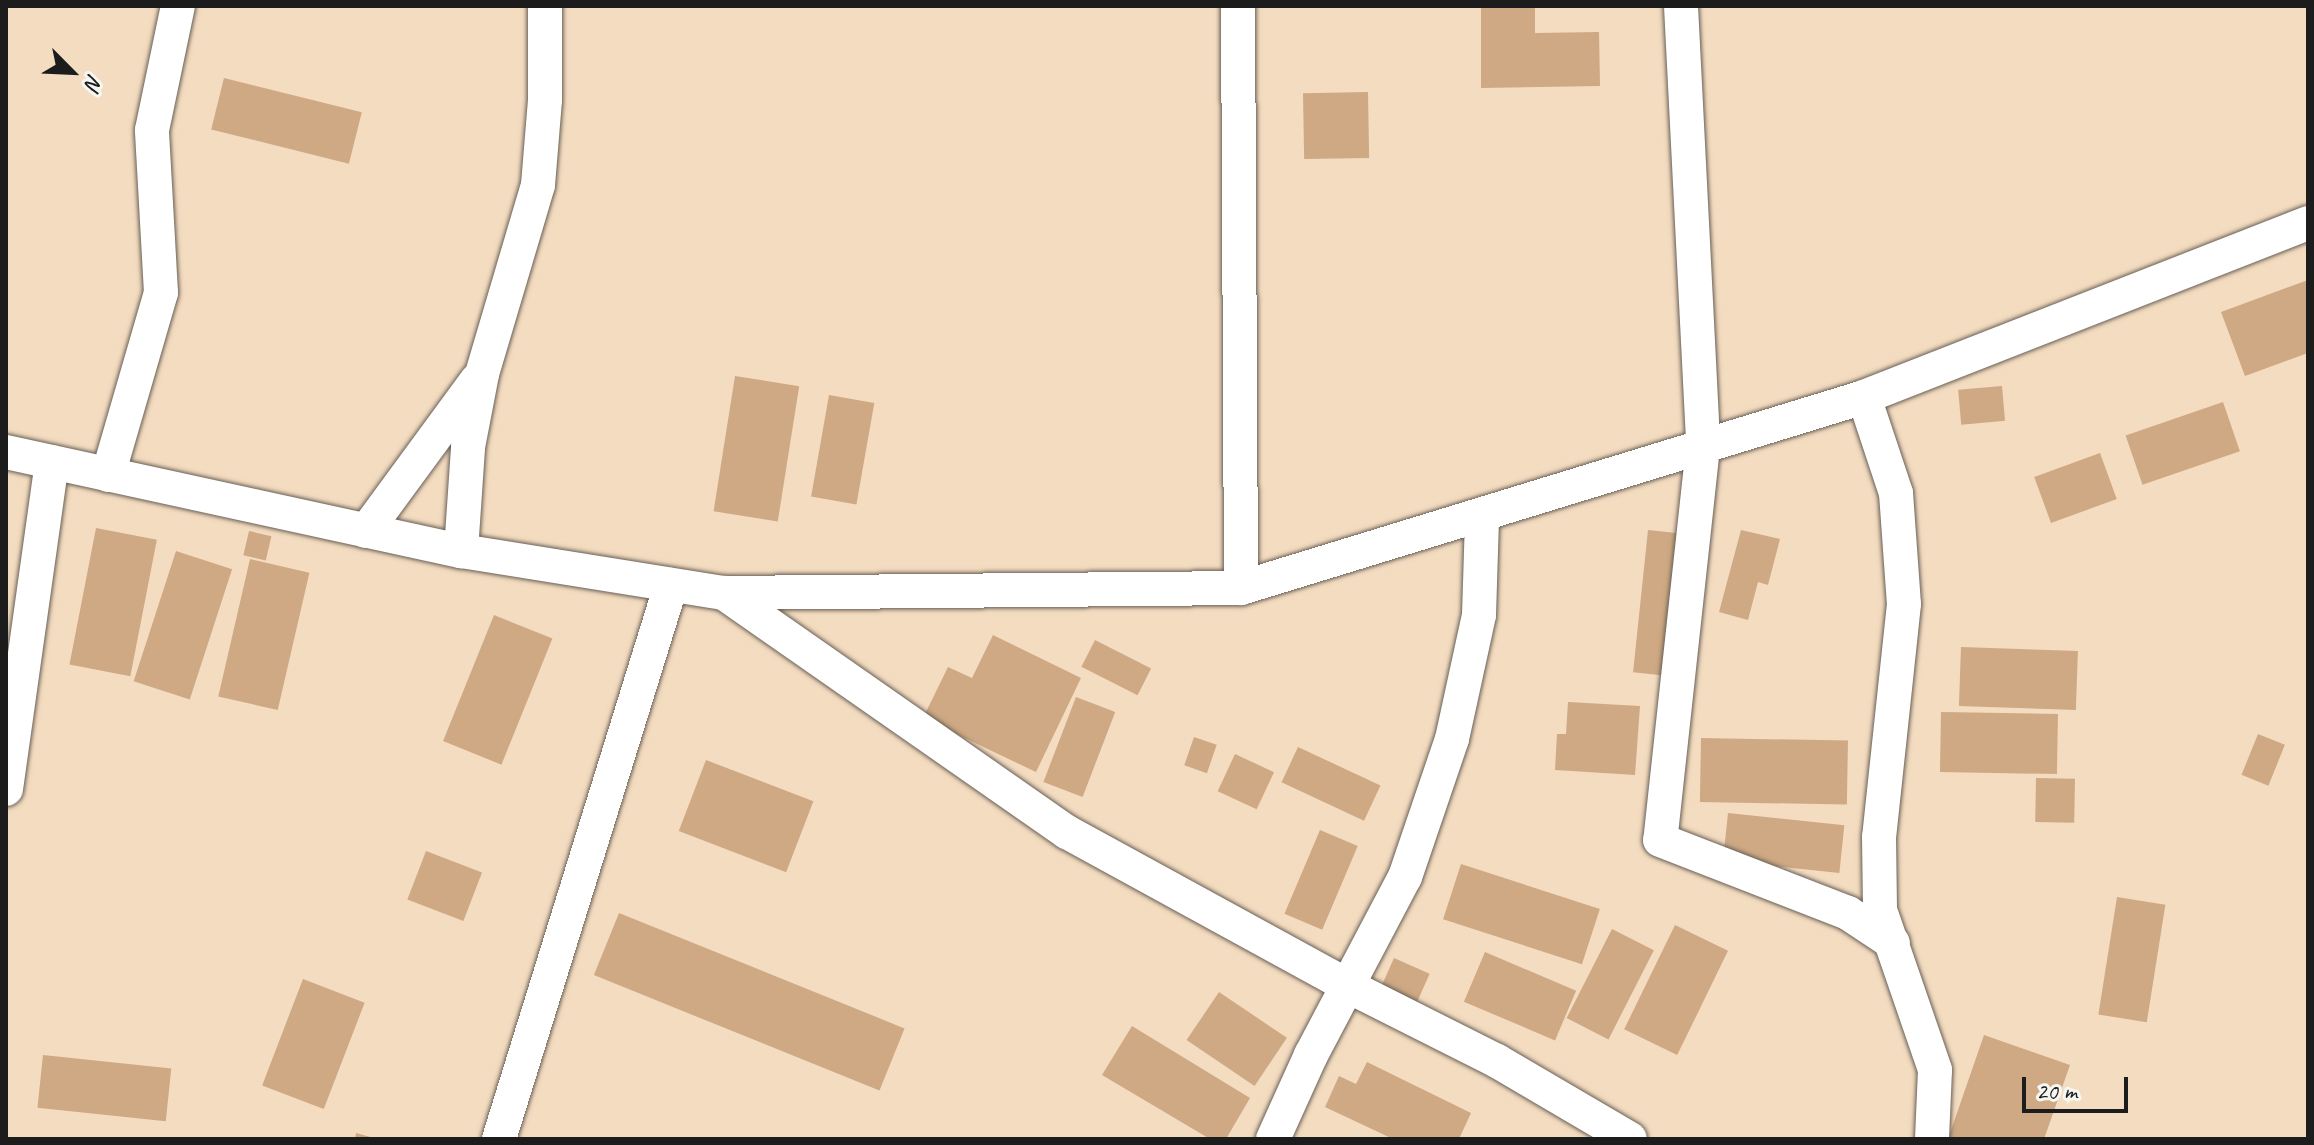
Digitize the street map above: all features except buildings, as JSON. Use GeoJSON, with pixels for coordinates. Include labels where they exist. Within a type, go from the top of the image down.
{"type":"FeatureCollection","features":[{"type":"Feature","properties":{"kind":"street"},"geometry":{"type":"LineString","coordinates":[[108,475],[161,293],[152,130],[178,6]]}},
{"type":"Feature","properties":{"kind":"street"},"geometry":{"type":"LineString","coordinates":[[461,551],[468,447],[482,374],[538,185],[545,100],[545,6]]}},
{"type":"Feature","properties":{"kind":"street"},"geometry":{"type":"LineString","coordinates":[[1238,6],[1241,588]]}},
{"type":"Feature","properties":{"kind":"street"},"geometry":{"type":"LineString","coordinates":[[1681,6],[1703,447],[1660,840],[1848,913],[1893,943]]}},
{"type":"Feature","properties":{"kind":"street"},"geometry":{"type":"LineString","coordinates":[[6,452],[461,551],[724,593],[1241,588],[1482,517],[1864,397],[2308,223]]}},
{"type":"Feature","properties":{"kind":"street"},"geometry":{"type":"LineString","coordinates":[[366,531],[482,374]]}},
{"type":"Feature","properties":{"kind":"street"},"geometry":{"type":"LineString","coordinates":[[1864,397],[1896,493],[1904,604],[1879,837],[1880,910],[1935,1070],[1932,1139]]}},
{"type":"Feature","properties":{"kind":"street"},"geometry":{"type":"LineString","coordinates":[[6,789],[52,462]]}},
{"type":"Feature","properties":{"kind":"street"},"geometry":{"type":"LineString","coordinates":[[1273,1139],[1346,985],[1405,877],[1452,739],[1479,615],[1482,517]]}},
{"type":"Feature","properties":{"kind":"street"},"geometry":{"type":"LineString","coordinates":[[499,1139],[671,585]]}},
{"type":"Feature","properties":{"kind":"street"},"geometry":{"type":"LineString","coordinates":[[724,593],[1067,832],[1346,985],[1497,1061],[1630,1139]]}}]}
